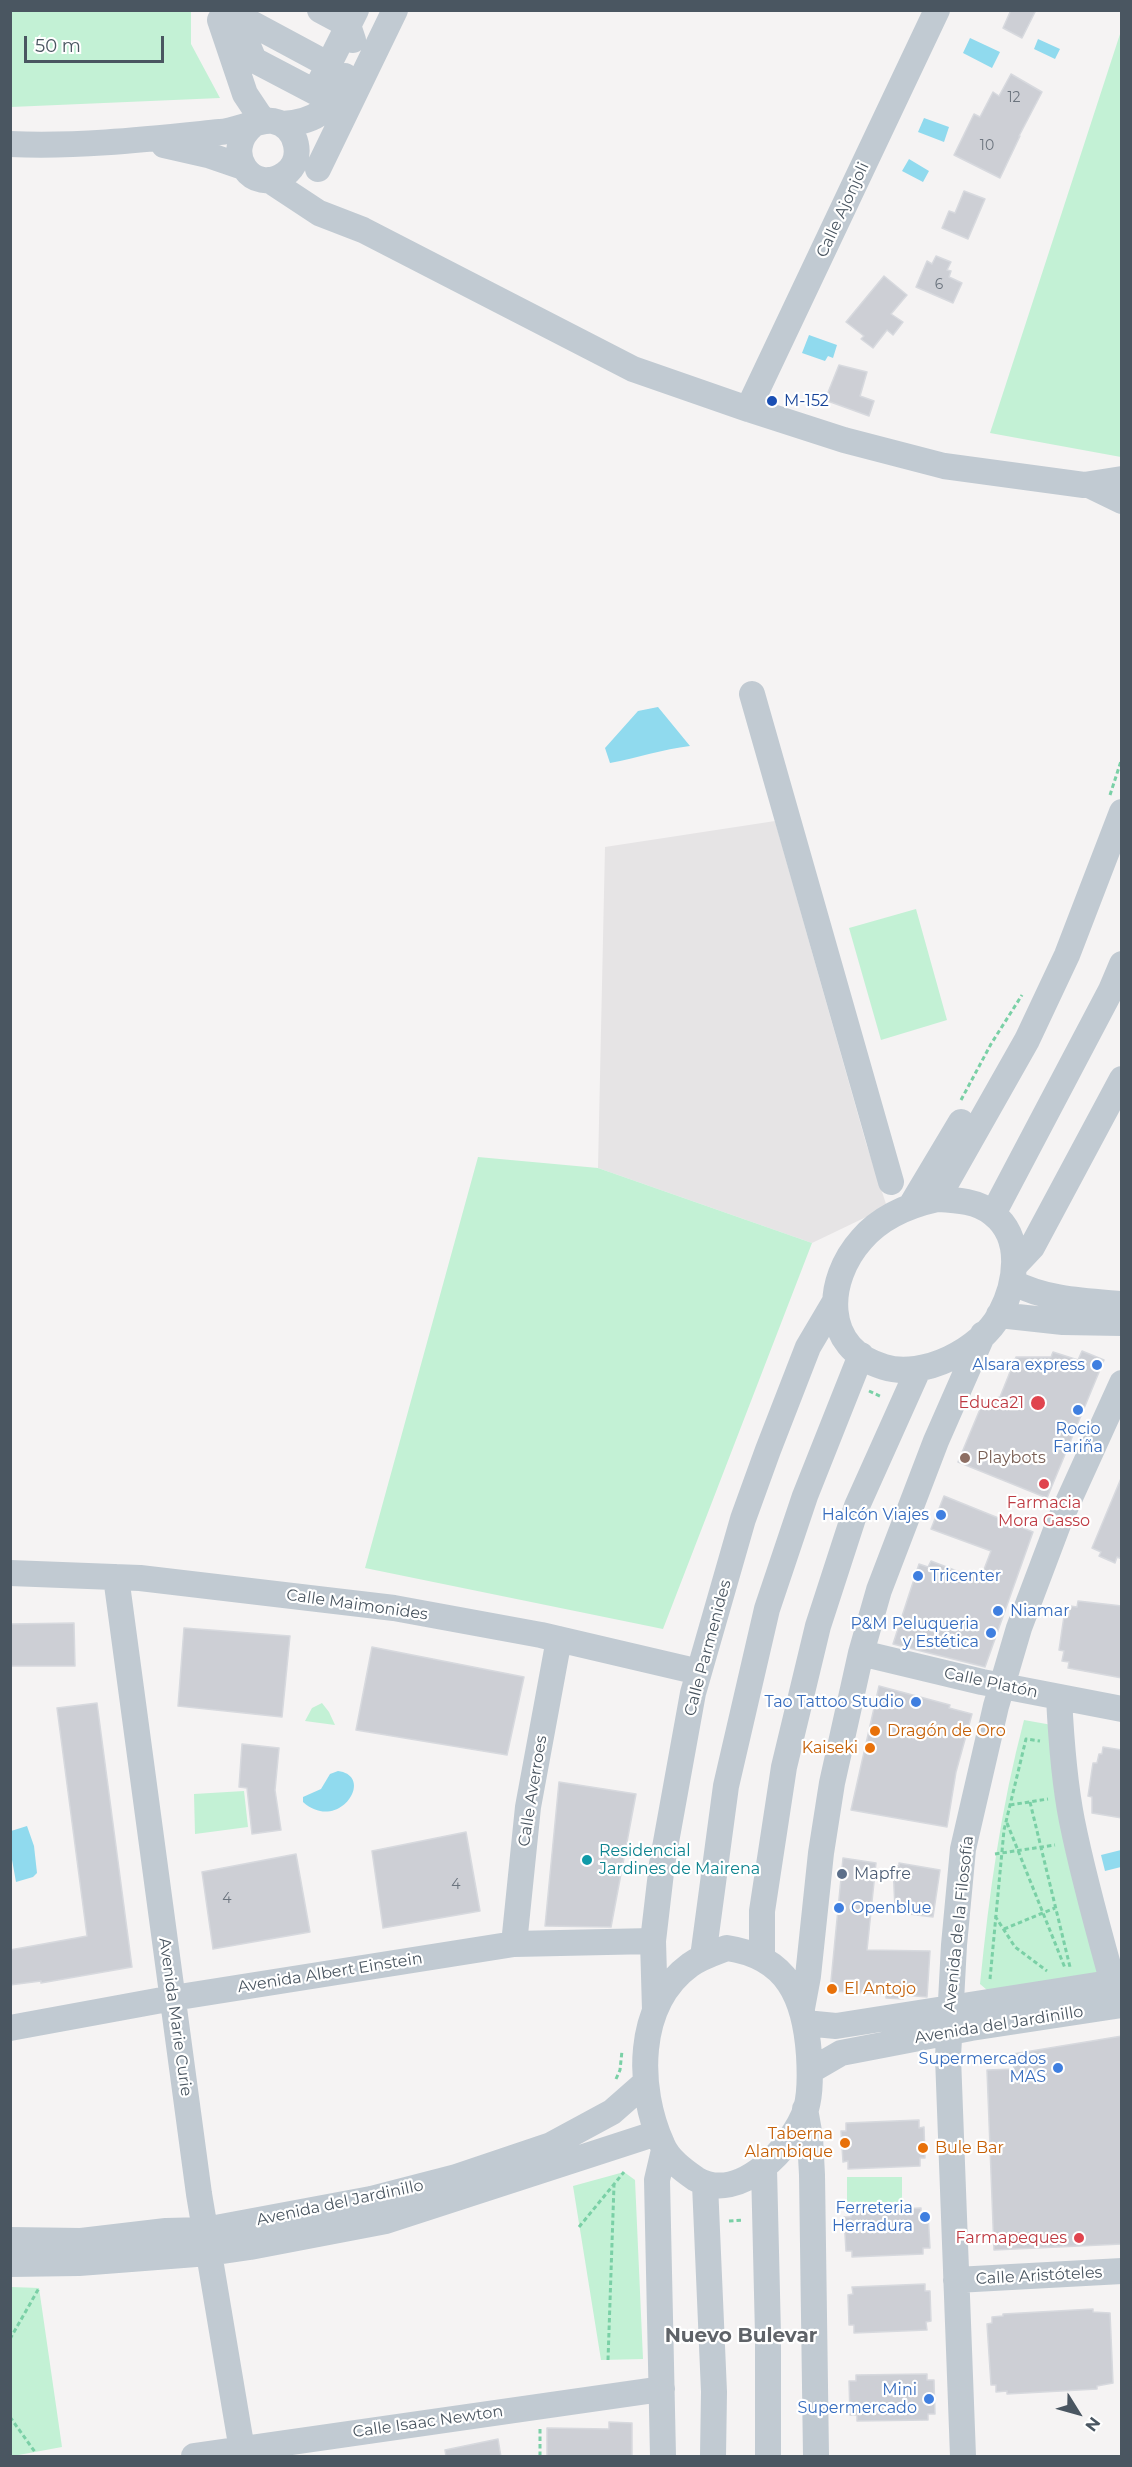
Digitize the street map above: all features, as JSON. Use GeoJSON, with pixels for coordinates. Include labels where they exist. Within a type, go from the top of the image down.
{"type":"FeatureCollection","features":[{"type":"Feature","properties":{"kind":"street"},"geometry":{"type":"LineString","coordinates":[[320,10],[352,18]]}},
{"type":"Feature","properties":{"kind":"street"},"geometry":{"type":"LineString","coordinates":[[243,167],[238,148],[241,139],[284,139],[319,133],[339,122],[395,10]]}},
{"type":"Feature","properties":{"kind":"street","name":"Calle Ajonjoli"},"geometry":{"type":"LineString","coordinates":[[748,410],[937,10]]}},
{"type":"Feature","properties":{"kind":"street"},"geometry":{"type":"LineString","coordinates":[[352,18],[329,65],[230,12],[220,22],[245,94],[284,139],[302,173],[363,230]]}},
{"type":"Feature","properties":{"kind":"street"},"geometry":{"type":"LineString","coordinates":[[141,140],[208,154],[243,167],[259,179],[268,180],[287,173],[284,139],[298,124],[318,118],[335,97],[357,51],[352,18]]}},
{"type":"Feature","properties":{"kind":"street"},"geometry":{"type":"LineString","coordinates":[[10,144],[50,146],[141,140],[236,130],[284,139],[339,122]]}},
{"type":"Feature","properties":{"kind":"street"},"geometry":{"type":"LineString","coordinates":[[268,180],[319,213],[363,230],[633,369],[748,410],[844,440],[944,466],[1089,485],[1122,479]]}},
{"type":"Feature","properties":{"kind":"street"},"geometry":{"type":"LineString","coordinates":[[1089,485],[1122,501]]}},
{"type":"Feature","properties":{"kind":"street"},"geometry":{"type":"LineString","coordinates":[[752,694],[891,1182]]}},
{"type":"Feature","properties":{"kind":"street"},"geometry":{"type":"LineString","coordinates":[[937,1199],[1027,1040],[1067,955],[1114,808]]}},
{"type":"Feature","properties":{"kind":"street"},"geometry":{"type":"LineString","coordinates":[[912,1204],[1034,993],[1067,955]]}},
{"type":"Feature","properties":{"kind":"street"},"geometry":{"type":"LineString","coordinates":[[993,1214],[1111,990],[1122,964]]}},
{"type":"Feature","properties":{"kind":"street"},"geometry":{"type":"LineString","coordinates":[[816,2457],[812,2175],[806,2109],[810,2071],[804,2015],[821,1852],[832,1783],[861,1653],[879,1590],[936,1441],[1014,1273],[1032,1246],[1122,1079]]}},
{"type":"Feature","properties":{"kind":"street"},"geometry":{"type":"LineString","coordinates":[[1122,1304],[1065,1300],[1026,1290],[1014,1273],[1011,1243],[1003,1226],[993,1214],[974,1203],[937,1199],[912,1204],[863,1238],[848,1258],[837,1282],[834,1303],[836,1324],[845,1341],[861,1355],[878,1365],[897,1371],[918,1370],[957,1355],[991,1325],[1063,1322],[1122,1323]]}},
{"type":"Feature","properties":{"kind":"street","name":"Calle Parmenides"},"geometry":{"type":"LineString","coordinates":[[655,2010],[652,1941],[662,1864],[693,1693],[743,1519],[808,1347],[834,1303]]}},
{"type":"Feature","properties":{"kind":"street"},"geometry":{"type":"LineString","coordinates":[[703,1957],[726,1786],[767,1609],[805,1496],[861,1355]]}},
{"type":"Feature","properties":{"kind":"street"},"geometry":{"type":"LineString","coordinates":[[762,1957],[762,1911],[784,1767],[818,1626],[857,1506],[918,1370]]}},
{"type":"Feature","properties":{"kind":"street","name":"Avenida de la Filosofía"},"geometry":{"type":"LineString","coordinates":[[963,2457],[949,2020],[963,1849],[1001,1686],[1019,1629],[1059,1522],[1122,1383]]}},
{"type":"Feature","properties":{"kind":"street","name":"Calle Maimonides"},"geometry":{"type":"LineString","coordinates":[[10,1573],[116,1577],[394,1608],[559,1639],[699,1671]]}},
{"type":"Feature","properties":{"kind":"street","name":"Avenida Marie Curie"},"geometry":{"type":"LineString","coordinates":[[116,1577],[207,2242],[242,2452]]}},
{"type":"Feature","properties":{"kind":"street","name":"Calle Averroes"},"geometry":{"type":"LineString","coordinates":[[514,1944],[528,1807],[559,1639]]}},
{"type":"Feature","properties":{"kind":"street","name":"Calle Platón"},"geometry":{"type":"LineString","coordinates":[[861,1653],[1001,1686],[1122,1709]]}},
{"type":"Feature","properties":{"kind":"street"},"geometry":{"type":"LineString","coordinates":[[1059,1697],[1061,1738],[1071,1819],[1089,1896],[1119,1989]]}},
{"type":"Feature","properties":{"kind":"street","name":"Avenida Albert Einstein"},"geometry":{"type":"LineString","coordinates":[[10,2028],[173,1998],[514,1944],[652,1941]]}},
{"type":"Feature","properties":{"kind":"street"},"geometry":{"type":"LineString","coordinates":[[804,2015],[791,1985],[778,1969],[762,1957],[727,1948],[703,1957],[688,1966],[670,1986],[655,2010],[646,2048],[645,2083],[650,2113],[661,2142],[682,2170],[705,2184],[733,2183],[764,2168],[792,2134],[806,2109]]}},
{"type":"Feature","properties":{"kind":"street","name":"Avenida del Jardinillo"},"geometry":{"type":"LineString","coordinates":[[810,2071],[842,2053],[949,2020],[1119,1989]]}},
{"type":"Feature","properties":{"kind":"street","name":"Avenida del Jardinillo"},"geometry":{"type":"LineString","coordinates":[[804,2015],[836,2026],[949,2020]]}},
{"type":"Feature","properties":{"kind":"street","name":"Avenida del Jardinillo"},"geometry":{"type":"LineString","coordinates":[[10,2264],[79,2263],[207,2242],[496,2165],[560,2141],[612,2112],[645,2083]]}},
{"type":"Feature","properties":{"kind":"street"},"geometry":{"type":"LineString","coordinates":[[661,2142],[657,2180],[663,2457]]}},
{"type":"Feature","properties":{"kind":"street","name":"Avenida del Jardinillo"},"geometry":{"type":"LineString","coordinates":[[10,2240],[81,2241],[166,2231],[207,2242],[250,2247],[386,2221],[661,2142]]}},
{"type":"Feature","properties":{"kind":"street"},"geometry":{"type":"LineString","coordinates":[[764,2168],[768,2457]]}},
{"type":"Feature","properties":{"kind":"street"},"geometry":{"type":"LineString","coordinates":[[705,2184],[713,2381],[713,2457]]}},
{"type":"Feature","properties":{"kind":"street","name":"Calle Aristóteles"},"geometry":{"type":"LineString","coordinates":[[956,2280],[1122,2271]]}},
{"type":"Feature","properties":{"kind":"street","name":"Calle Isaac Newton"},"geometry":{"type":"LineString","coordinates":[[194,2457],[242,2452],[541,2406],[636,2395],[662,2389]]}},
{"type":"Feature","properties":{"kind":"path"},"geometry":{"type":"LineString","coordinates":[[1114,808],[1122,758]]}},
{"type":"Feature","properties":{"kind":"path"},"geometry":{"type":"LineString","coordinates":[[959,1103],[991,1044],[1026,988]]}},
{"type":"Feature","properties":{"kind":"path"},"geometry":{"type":"LineString","coordinates":[[849,1383],[901,1404]]}},
{"type":"Feature","properties":{"kind":"path"},"geometry":{"type":"LineString","coordinates":[[999,1978],[988,1979],[1006,1822],[1026,1739],[1040,1740],[1041,1750]]}},
{"type":"Feature","properties":{"kind":"path"},"geometry":{"type":"LineString","coordinates":[[1010,1805],[1050,1799],[1048,1789]]}},
{"type":"Feature","properties":{"kind":"path"},"geometry":{"type":"LineString","coordinates":[[1006,1822],[1067,1968],[1030,1802]]}},
{"type":"Feature","properties":{"kind":"path"},"geometry":{"type":"LineString","coordinates":[[995,1854],[1058,1845]]}},
{"type":"Feature","properties":{"kind":"path"},"geometry":{"type":"LineString","coordinates":[[1004,1929],[1055,1908]]}},
{"type":"Feature","properties":{"kind":"path"},"geometry":{"type":"LineString","coordinates":[[995,1915],[1015,1947],[1049,1972],[1039,1973]]}},
{"type":"Feature","properties":{"kind":"path"},"geometry":{"type":"LineString","coordinates":[[579,2227],[624,2172]]}},
{"type":"Feature","properties":{"kind":"path"},"geometry":{"type":"LineString","coordinates":[[608,2360],[614,2185]]}},
{"type":"Feature","properties":{"kind":"path"},"geometry":{"type":"LineString","coordinates":[[707,2223],[765,2219]]}},
{"type":"Feature","properties":{"kind":"path"},"geometry":{"type":"LineString","coordinates":[[10,2339],[39,2288]]}},
{"type":"Feature","properties":{"kind":"path"},"geometry":{"type":"LineString","coordinates":[[540,2457],[541,2406]]}},
{"type":"Feature","properties":{"kind":"path"},"geometry":{"type":"LineString","coordinates":[[10,2417],[35,2452]]}},
{"type":"Feature","properties":{"kind":"shaded area"},"geometry":{"type":"Polygon","coordinates":[[[775,821],[866,1143],[887,1207],[812,1243],[598,1168],[605,847],[775,821]]]}},
{"type":"Feature","properties":{"kind":"green space"},"geometry":{"type":"Polygon","coordinates":[[[11,10],[191,11],[191,44],[220,98],[11,107],[11,10]]]}},
{"type":"Feature","properties":{"kind":"green space"},"geometry":{"type":"Polygon","coordinates":[[[1121,31],[1121,457],[990,433],[1121,31]]]}},
{"type":"Feature","properties":{"kind":"green space"},"geometry":{"type":"Polygon","coordinates":[[[916,909],[947,1020],[881,1040],[849,928],[916,909]]]}},
{"type":"Feature","properties":{"kind":"green space"},"geometry":{"type":"Polygon","coordinates":[[[478,1157],[598,1168],[812,1243],[663,1629],[365,1568],[478,1157]]]}},
{"type":"Feature","properties":{"kind":"green space"},"geometry":{"type":"Polygon","coordinates":[[[322,1703],[335,1725],[305,1721],[312,1708],[322,1703]]]}},
{"type":"Feature","properties":{"kind":"green space"},"geometry":{"type":"Polygon","coordinates":[[[1024,1720],[1052,1725],[1103,1972],[987,1990],[980,1984],[987,1917],[1002,1818],[1024,1720]]]}},
{"type":"Feature","properties":{"kind":"green space"},"geometry":{"type":"Polygon","coordinates":[[[244,1791],[248,1827],[195,1834],[194,1794],[244,1791]]]}},
{"type":"Feature","properties":{"kind":"green space"},"geometry":{"type":"Polygon","coordinates":[[[624,2172],[635,2180],[643,2359],[601,2360],[573,2186],[624,2172]]]}},
{"type":"Feature","properties":{"kind":"green space"},"geometry":{"type":"Polygon","coordinates":[[[847,2177],[902,2177],[902,2202],[847,2202],[847,2177]]]}},
{"type":"Feature","properties":{"kind":"green space"},"geometry":{"type":"Polygon","coordinates":[[[11,2287],[39,2288],[62,2447],[13,2456],[10,2456],[11,2287]]]}},
{"type":"Feature","properties":{"kind":"water"},"geometry":{"type":"Polygon","coordinates":[[[970,38],[1000,52],[992,68],[963,53],[970,38]]]}},
{"type":"Feature","properties":{"kind":"water"},"geometry":{"type":"Polygon","coordinates":[[[1038,39],[1060,49],[1055,59],[1034,49],[1038,39]]]}},
{"type":"Feature","properties":{"kind":"water"},"geometry":{"type":"Polygon","coordinates":[[[924,118],[949,127],[944,142],[918,132],[924,118]]]}},
{"type":"Feature","properties":{"kind":"water"},"geometry":{"type":"Polygon","coordinates":[[[909,159],[929,171],[923,182],[902,171],[909,159]]]}},
{"type":"Feature","properties":{"kind":"water"},"geometry":{"type":"Polygon","coordinates":[[[809,335],[837,345],[833,358],[828,356],[825,361],[802,353],[809,335]]]}},
{"type":"Feature","properties":{"kind":"water"},"geometry":{"type":"Polygon","coordinates":[[[658,707],[690,746],[610,763],[605,748],[638,711],[658,707]]]}},
{"type":"Feature","properties":{"kind":"water"},"geometry":{"type":"Polygon","coordinates":[[[338,1771],[349,1775],[354,1782],[353,1791],[340,1808],[329,1811],[316,1810],[303,1802],[303,1797],[321,1789],[330,1774],[338,1771]]]}},
{"type":"Feature","properties":{"kind":"water"},"geometry":{"type":"Polygon","coordinates":[[[27,1826],[34,1846],[37,1873],[33,1877],[16,1882],[11,1854],[11,1831],[27,1826]]]}},
{"type":"Feature","properties":{"kind":"water"},"geometry":{"type":"Polygon","coordinates":[[[1121,1850],[1121,1867],[1105,1871],[1101,1855],[1121,1850]]]}},
{"type":"Feature","properties":{"kind":"building"},"geometry":{"type":"Polygon","coordinates":[[[1011,10],[1036,10],[1022,38],[1003,28],[1011,10]]]}},
{"type":"Feature","properties":{"kind":"building"},"geometry":{"type":"Polygon","coordinates":[[[1011,74],[1042,92],[1000,178],[954,155],[974,114],[980,117],[993,92],[999,96],[1011,74]]]}},
{"type":"Feature","properties":{"kind":"building"},"geometry":{"type":"Polygon","coordinates":[[[964,191],[985,199],[968,239],[942,228],[949,211],[955,213],[964,191]]]}},
{"type":"Feature","properties":{"kind":"building"},"geometry":{"type":"Polygon","coordinates":[[[936,256],[951,262],[947,270],[951,271],[949,277],[962,283],[953,303],[916,287],[927,261],[932,264],[936,256]]]}},
{"type":"Feature","properties":{"kind":"building"},"geometry":{"type":"Polygon","coordinates":[[[884,276],[907,295],[891,314],[903,322],[893,335],[887,330],[873,348],[861,339],[864,336],[846,322],[884,276]]]}},
{"type":"Feature","properties":{"kind":"building"},"geometry":{"type":"Polygon","coordinates":[[[839,365],[867,372],[860,396],[874,401],[869,416],[825,400],[839,365]]]}},
{"type":"Feature","properties":{"kind":"building"},"geometry":{"type":"Polygon","coordinates":[[[1082,1351],[1104,1360],[1047,1498],[958,1462],[983,1402],[1000,1397],[1016,1357],[1051,1357],[1053,1352],[1078,1360],[1082,1351]]]}},
{"type":"Feature","properties":{"kind":"building"},"geometry":{"type":"Polygon","coordinates":[[[1122,1476],[1122,1559],[1117,1557],[1115,1563],[1099,1556],[1101,1552],[1092,1548],[1122,1476]]]}},
{"type":"Feature","properties":{"kind":"building"},"geometry":{"type":"Polygon","coordinates":[[[944,1496],[1033,1532],[985,1667],[893,1644],[919,1564],[928,1567],[931,1561],[980,1580],[991,1551],[931,1529],[944,1496]]]}},
{"type":"Feature","properties":{"kind":"building"},"geometry":{"type":"Polygon","coordinates":[[[1078,1601],[1122,1606],[1122,1678],[1068,1668],[1069,1662],[1062,1661],[1064,1651],[1059,1650],[1064,1616],[1069,1616],[1070,1606],[1077,1607],[1078,1601]]]}},
{"type":"Feature","properties":{"kind":"building"},"geometry":{"type":"Polygon","coordinates":[[[74,1623],[75,1666],[10,1666],[10,1624],[74,1623]]]}},
{"type":"Feature","properties":{"kind":"building"},"geometry":{"type":"Polygon","coordinates":[[[184,1628],[290,1636],[282,1717],[178,1706],[184,1628]]]}},
{"type":"Feature","properties":{"kind":"building"},"geometry":{"type":"Polygon","coordinates":[[[372,1647],[524,1677],[507,1755],[356,1730],[372,1647]]]}},
{"type":"Feature","properties":{"kind":"building"},"geometry":{"type":"Polygon","coordinates":[[[879,1686],[950,1705],[949,1708],[972,1714],[956,1772],[947,1827],[851,1810],[879,1686]]]}},
{"type":"Feature","properties":{"kind":"building"},"geometry":{"type":"Polygon","coordinates":[[[97,1703],[132,1967],[41,1983],[41,1981],[10,1985],[10,1950],[87,1936],[57,1708],[97,1703]]]}},
{"type":"Feature","properties":{"kind":"building"},"geometry":{"type":"Polygon","coordinates":[[[242,1744],[279,1748],[275,1790],[281,1830],[252,1834],[247,1788],[239,1787],[242,1744]]]}},
{"type":"Feature","properties":{"kind":"building"},"geometry":{"type":"Polygon","coordinates":[[[1103,1747],[1122,1750],[1122,1818],[1092,1813],[1092,1797],[1088,1796],[1093,1763],[1097,1763],[1103,1747]]]}},
{"type":"Feature","properties":{"kind":"building","name":"Residencial Jardines de Mairena"},"geometry":{"type":"Polygon","coordinates":[[[559,1782],[636,1794],[611,1927],[545,1926],[559,1782]]]}},
{"type":"Feature","properties":{"kind":"building"},"geometry":{"type":"Polygon","coordinates":[[[466,1832],[480,1911],[383,1928],[372,1851],[466,1832]]]}},
{"type":"Feature","properties":{"kind":"building"},"geometry":{"type":"Polygon","coordinates":[[[296,1854],[310,1932],[213,1949],[202,1872],[296,1854]]]}},
{"type":"Feature","properties":{"kind":"building"},"geometry":{"type":"Polygon","coordinates":[[[843,1858],[876,1863],[867,1950],[930,1951],[927,1997],[903,1995],[903,1999],[886,1998],[886,1994],[830,1991],[843,1858]]]}},
{"type":"Feature","properties":{"kind":"building"},"geometry":{"type":"Polygon","coordinates":[[[899,1863],[940,1870],[933,1917],[901,1913],[901,1910],[895,1909],[893,1865],[899,1866],[899,1863]]]}},
{"type":"Feature","properties":{"kind":"building"},"geometry":{"type":"Polygon","coordinates":[[[1122,2036],[1122,2244],[994,2250],[987,2070],[1014,2069],[1013,2054],[1122,2036]]]}},
{"type":"Feature","properties":{"kind":"building"},"geometry":{"type":"Polygon","coordinates":[[[919,2120],[919,2128],[924,2127],[925,2158],[920,2158],[920,2166],[848,2169],[848,2161],[843,2162],[841,2131],[846,2131],[846,2123],[919,2120]]]}},
{"type":"Feature","properties":{"kind":"building"},"geometry":{"type":"Polygon","coordinates":[[[921,2208],[921,2214],[928,2213],[930,2248],[923,2248],[923,2254],[852,2257],[852,2251],[846,2251],[844,2217],[851,2217],[851,2211],[921,2208]]]}},
{"type":"Feature","properties":{"kind":"building"},"geometry":{"type":"Polygon","coordinates":[[[925,2284],[925,2291],[930,2291],[931,2321],[926,2322],[927,2330],[854,2333],[854,2325],[849,2325],[848,2295],[853,2294],[852,2287],[925,2284]]]}},
{"type":"Feature","properties":{"kind":"building"},"geometry":{"type":"Polygon","coordinates":[[[1093,2309],[1093,2312],[1110,2313],[1113,2383],[1097,2386],[1097,2389],[1007,2394],[1007,2391],[996,2392],[996,2385],[991,2385],[987,2324],[992,2323],[992,2317],[1003,2316],[1003,2314],[1093,2309]]]}},
{"type":"Feature","properties":{"kind":"building"},"geometry":{"type":"Polygon","coordinates":[[[927,2374],[927,2380],[934,2380],[935,2414],[928,2414],[928,2420],[857,2421],[857,2415],[850,2415],[849,2381],[856,2381],[856,2375],[927,2374]]]}},
{"type":"Feature","properties":{"kind":"building"},"geometry":{"type":"Polygon","coordinates":[[[609,2422],[632,2423],[632,2457],[547,2457],[547,2428],[609,2429],[609,2422]]]}},
{"type":"Feature","properties":{"kind":"building"},"geometry":{"type":"Polygon","coordinates":[[[498,2439],[501,2457],[446,2457],[445,2450],[498,2439]]]}},
{"type":"Feature","properties":{"kind":"place","name":"M-152"},"geometry":{"type":"Point","coordinates":[772,401]}},
{"type":"Feature","properties":{"kind":"place","name":"Alsara express"},"geometry":{"type":"Point","coordinates":[1097,1365]}},
{"type":"Feature","properties":{"kind":"place","name":"Educa21"},"geometry":{"type":"Point","coordinates":[1038,1403]}},
{"type":"Feature","properties":{"kind":"place","name":"Rocio Fariña"},"geometry":{"type":"Point","coordinates":[1078,1410]}},
{"type":"Feature","properties":{"kind":"place","name":"Playbots"},"geometry":{"type":"Point","coordinates":[965,1458]}},
{"type":"Feature","properties":{"kind":"place","name":"Farmacia Mora Gasso"},"geometry":{"type":"Point","coordinates":[1044,1484]}},
{"type":"Feature","properties":{"kind":"place","name":"Halcón Viajes"},"geometry":{"type":"Point","coordinates":[941,1515]}},
{"type":"Feature","properties":{"kind":"place","name":"Tricenter"},"geometry":{"type":"Point","coordinates":[918,1576]}},
{"type":"Feature","properties":{"kind":"place","name":"Niamar"},"geometry":{"type":"Point","coordinates":[998,1611]}},
{"type":"Feature","properties":{"kind":"place","name":"P&M Peluqueria y Estética"},"geometry":{"type":"Point","coordinates":[991,1633]}},
{"type":"Feature","properties":{"kind":"place","name":"Tao Tattoo Studio"},"geometry":{"type":"Point","coordinates":[916,1702]}},
{"type":"Feature","properties":{"kind":"place","name":"Dragón de Oro"},"geometry":{"type":"Point","coordinates":[875,1731]}},
{"type":"Feature","properties":{"kind":"place","name":"Kaiseki"},"geometry":{"type":"Point","coordinates":[870,1748]}},
{"type":"Feature","properties":{"kind":"place","name":"Residencial Jardines de Mairena"},"geometry":{"type":"Point","coordinates":[587,1860]}},
{"type":"Feature","properties":{"kind":"place","name":"Mapfre"},"geometry":{"type":"Point","coordinates":[842,1874]}},
{"type":"Feature","properties":{"kind":"place","name":"Openblue"},"geometry":{"type":"Point","coordinates":[839,1908]}},
{"type":"Feature","properties":{"kind":"place","name":"El Antojo"},"geometry":{"type":"Point","coordinates":[832,1989]}},
{"type":"Feature","properties":{"kind":"place","name":"Supermercados MAS"},"geometry":{"type":"Point","coordinates":[1058,2068]}},
{"type":"Feature","properties":{"kind":"place","name":"Taberna Alambique"},"geometry":{"type":"Point","coordinates":[845,2143]}},
{"type":"Feature","properties":{"kind":"place","name":"Bule Bar"},"geometry":{"type":"Point","coordinates":[923,2148]}},
{"type":"Feature","properties":{"kind":"place","name":"Ferreteria Herradura"},"geometry":{"type":"Point","coordinates":[925,2217]}},
{"type":"Feature","properties":{"kind":"place","name":"Farmapeques"},"geometry":{"type":"Point","coordinates":[1079,2238]}},
{"type":"Feature","properties":{"kind":"place","name":"Mini Supermercado"},"geometry":{"type":"Point","coordinates":[929,2399]}},
{"type":"Feature","properties":{"kind":"district","name":"Nuevo Bulevar"},"geometry":{"type":"Point","coordinates":[741,2336]}}]}
